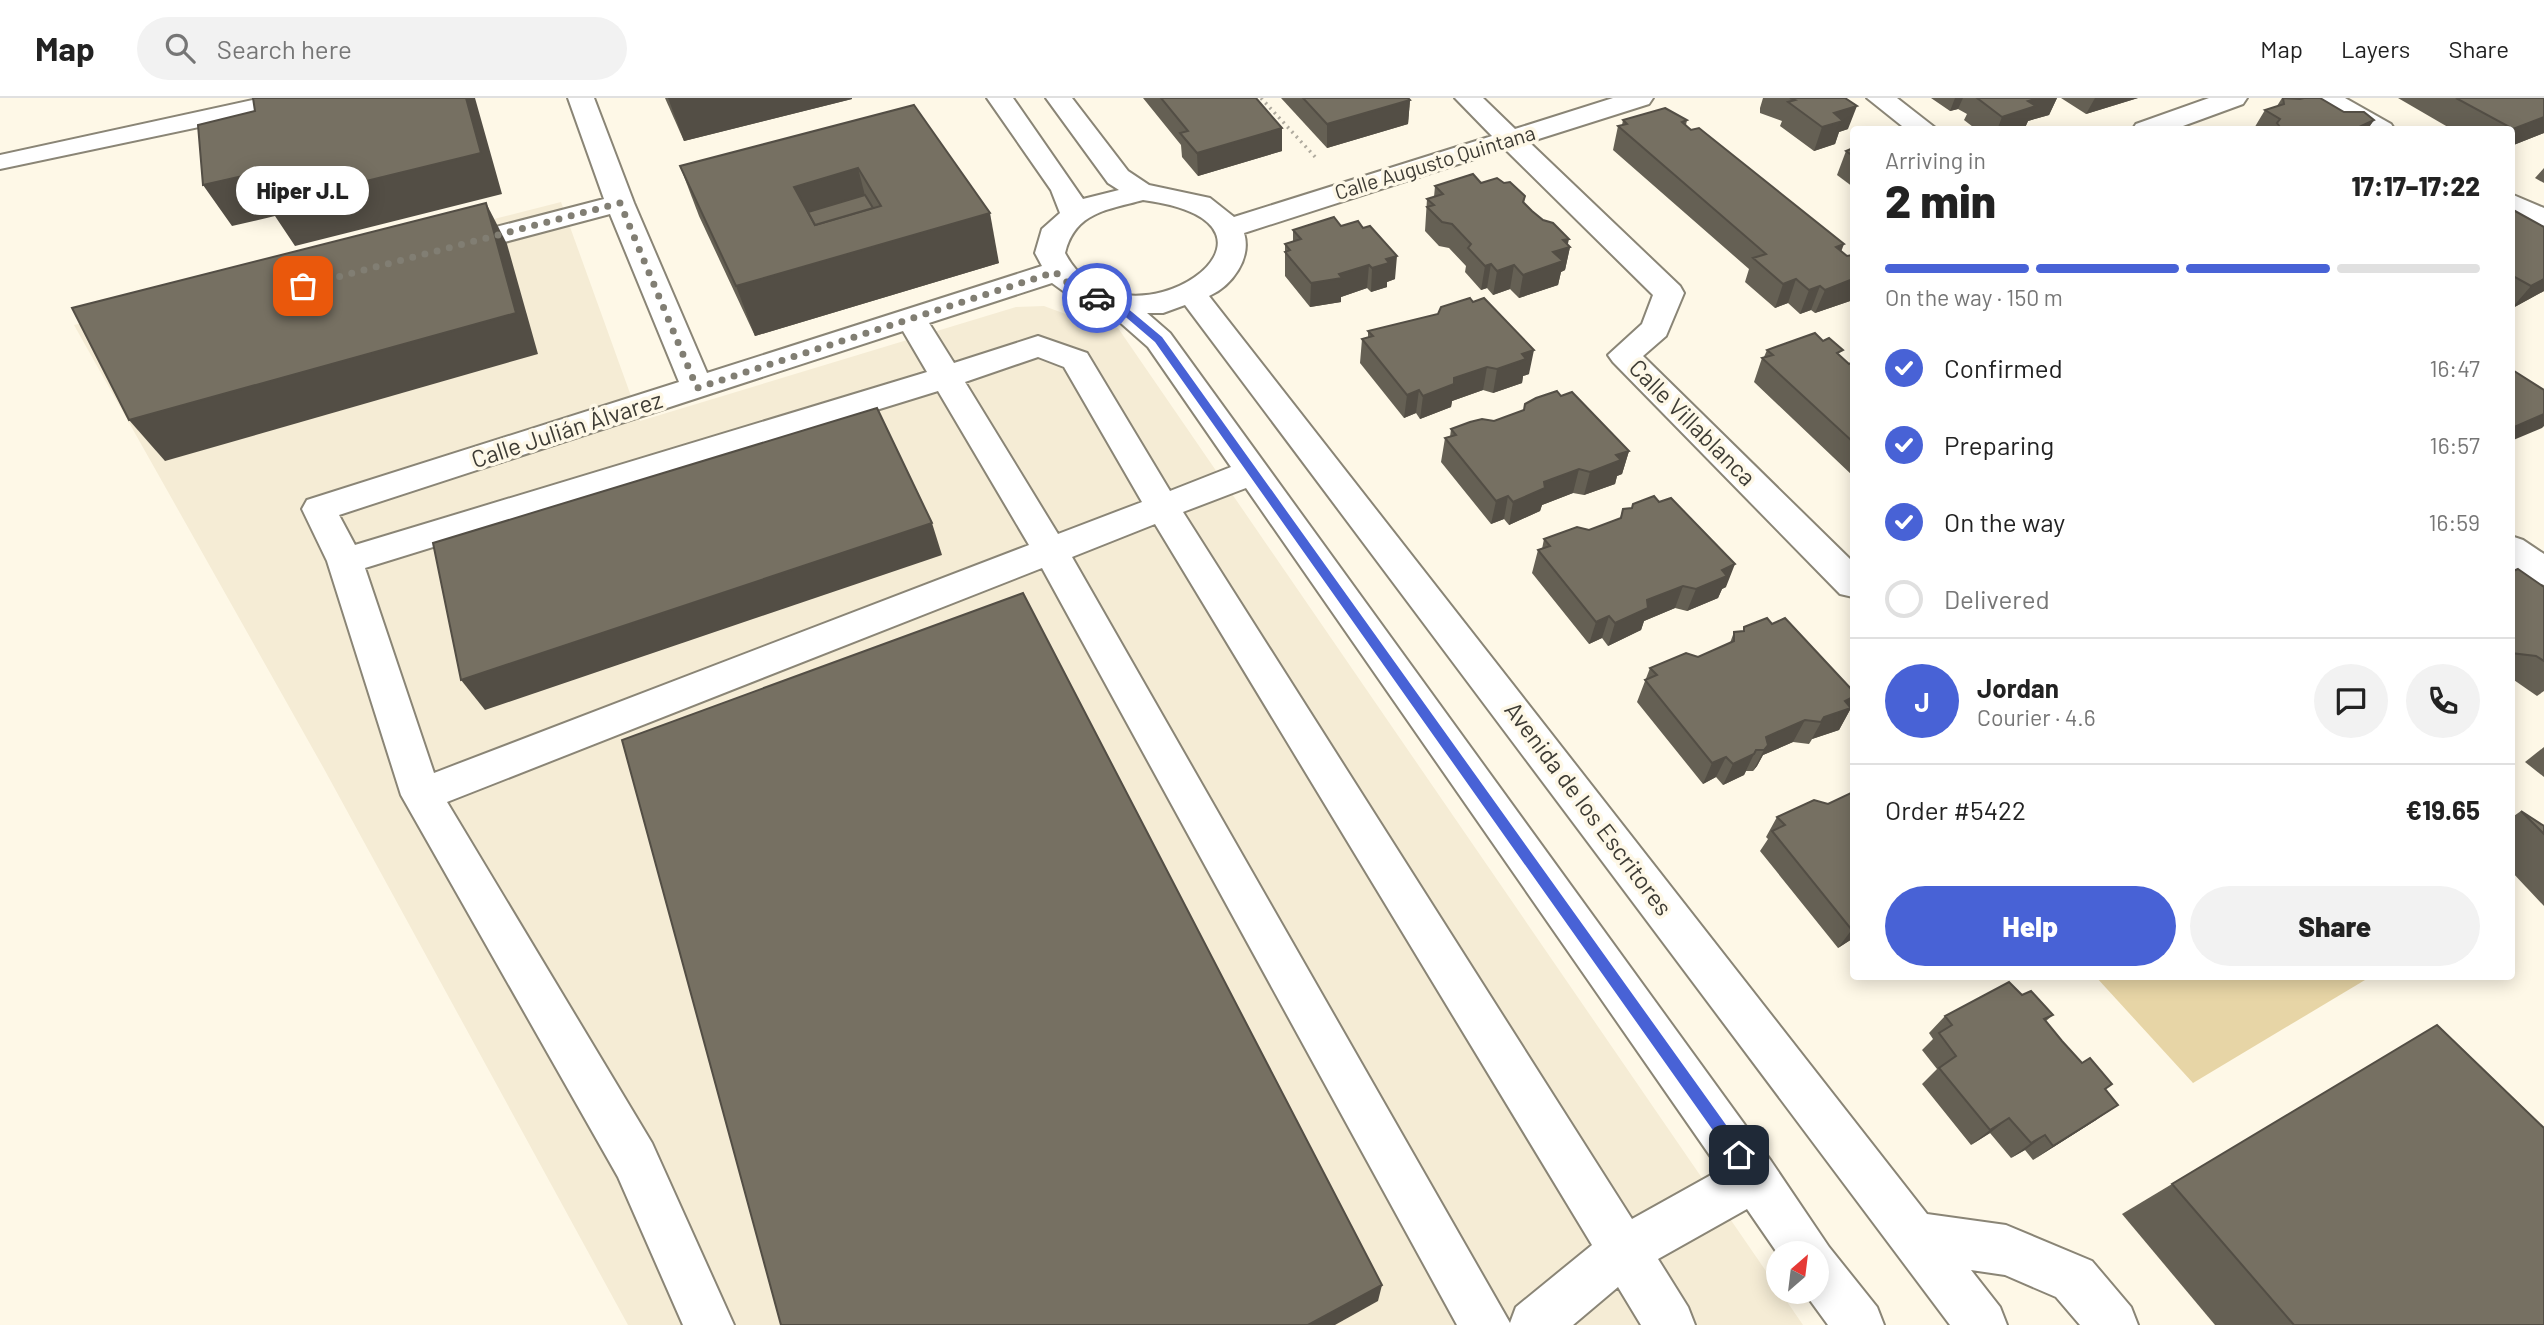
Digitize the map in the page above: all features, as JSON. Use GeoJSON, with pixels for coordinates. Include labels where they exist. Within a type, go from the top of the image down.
{"type":"FeatureCollection","features":[{"type":"Feature","properties":{"kind":"street"},"geometry":{"type":"LineString","coordinates":[[5,162],[298,98]]}},
{"type":"Feature","properties":{"kind":"street"},"geometry":{"type":"LineString","coordinates":[[581,98],[620,203],[697,388]]}},
{"type":"Feature","properties":{"kind":"street"},"geometry":{"type":"LineString","coordinates":[[1000,98],[1065,190],[1074,212]]}},
{"type":"Feature","properties":{"kind":"street"},"geometry":{"type":"LineString","coordinates":[[1059,98],[1118,177],[1142,192]]}},
{"type":"Feature","properties":{"kind":"street"},"geometry":{"type":"LineString","coordinates":[[1468,98],[1512,139]]}},
{"type":"Feature","properties":{"kind":"street","name":"Calle Augusto Quintana"},"geometry":{"type":"LineString","coordinates":[[1229,228],[1640,98]]}},
{"type":"Feature","properties":{"kind":"street"},"geometry":{"type":"LineString","coordinates":[[1880,98],[1919,126]]}},
{"type":"Feature","properties":{"kind":"street"},"geometry":{"type":"LineString","coordinates":[[2156,126],[2234,98]]}},
{"type":"Feature","properties":{"kind":"street"},"geometry":{"type":"LineString","coordinates":[[2326,98],[2375,126]]}},
{"type":"Feature","properties":{"kind":"street","name":"Calle Villablanca"},"geometry":{"type":"LineString","coordinates":[[1512,139],[1669,293],[1655,329],[1624,355],[1850,581]]}},
{"type":"Feature","properties":{"kind":"street"},"geometry":{"type":"LineString","coordinates":[[1142,192],[1178,196],[1209,208],[1229,228],[1234,245],[1229,264],[1215,281],[1192,295],[1156,304],[1117,304],[1080,293],[1055,272],[1048,251],[1055,230],[1074,212],[1105,198],[1142,192]]}},
{"type":"Feature","properties":{"kind":"street"},"geometry":{"type":"LineString","coordinates":[[422,255],[620,203]]}},
{"type":"Feature","properties":{"kind":"street"},"geometry":{"type":"LineString","coordinates":[[2515,204],[2544,220]]}},
{"type":"Feature","properties":{"kind":"street","name":"Calle Julián Álvarez"},"geometry":{"type":"LineString","coordinates":[[345,561],[319,509],[1055,272]]}},
{"type":"Feature","properties":{"kind":"street","name":"Avenida de los Escritores"},"geometry":{"type":"LineString","coordinates":[[1192,295],[1982,1325]]}},
{"type":"Feature","properties":{"kind":"street"},"geometry":{"type":"LineString","coordinates":[[1117,304],[1159,340],[1708,1109],[1799,1241]]}},
{"type":"Feature","properties":{"kind":"street"},"geometry":{"type":"LineString","coordinates":[[912,320],[1050,550],[1485,1325]]}},
{"type":"Feature","properties":{"kind":"street"},"geometry":{"type":"LineString","coordinates":[[709,1325],[635,1160],[421,795],[345,561],[947,377],[1038,346],[1076,360],[1161,505],[1622,1252],[1670,1325]]}},
{"type":"Feature","properties":{"kind":"street"},"geometry":{"type":"LineString","coordinates":[[421,795],[1161,505],[1253,472]]}},
{"type":"Feature","properties":{"kind":"street"},"geometry":{"type":"LineString","coordinates":[[2515,552],[2544,572]]}},
{"type":"Feature","properties":{"kind":"street"},"geometry":{"type":"LineString","coordinates":[[1534,1325],[1622,1252],[1754,1178]]}},
{"type":"Feature","properties":{"kind":"street"},"geometry":{"type":"LineString","coordinates":[[1915,1237],[2006,1250],[2074,1279],[2113,1325]]}},
{"type":"Feature","properties":{"kind":"street"},"geometry":{"type":"LineString","coordinates":[[1829,1284],[1859,1325]]}},
{"type":"Feature","properties":{"kind":"path"},"geometry":{"type":"LineString","coordinates":[[1261,98],[1320,162]]}},
{"type":"Feature","properties":{"kind":"shaded area"},"geometry":{"type":"Polygon","coordinates":[[[561,202],[640,421],[1016,307],[1044,306],[1103,328],[1118,328],[1766,1271],[1766,1304],[1789,1304],[1803,1325],[628,1325],[323,767],[74,325],[561,202]]]}},
{"type":"Feature","properties":{"kind":"shaded area"},"geometry":{"type":"Polygon","coordinates":[[[2099,980],[2365,980],[2193,1083],[2099,980]]]}},
{"type":"Feature","properties":{"kind":"building"},"geometry":{"type":"Polygon","coordinates":[[[253,98],[466,98],[481,153],[268,205],[260,172],[203,185],[198,125],[255,111],[253,98]]]}},
{"type":"Feature","properties":{"kind":"building"},"geometry":{"type":"Polygon","coordinates":[[[1161,98],[1256,98],[1282,128],[1197,153],[1180,133],[1188,131],[1161,98]]]}},
{"type":"Feature","properties":{"kind":"building"},"geometry":{"type":"Polygon","coordinates":[[[1303,98],[1408,98],[1410,100],[1327,124],[1303,98]]]}},
{"type":"Feature","properties":{"kind":"building"},"geometry":{"type":"Polygon","coordinates":[[[1790,98],[1845,98],[1857,106],[1834,113],[1843,121],[1822,127],[1788,102],[1795,100],[1790,98]]]}},
{"type":"Feature","properties":{"kind":"building"},"geometry":{"type":"Polygon","coordinates":[[[1977,98],[2039,98],[2028,101],[2036,106],[2002,117],[1977,98]]]}},
{"type":"Feature","properties":{"kind":"building"},"geometry":{"type":"Polygon","coordinates":[[[2283,98],[2320,98],[2344,112],[2364,112],[2374,120],[2361,126],[2279,126],[2277,123],[2280,119],[2265,110],[2284,104],[2283,98]]]}},
{"type":"Feature","properties":{"kind":"building"},"geometry":{"type":"Polygon","coordinates":[[[2456,98],[2544,98],[2544,117],[2515,128],[2515,126],[2507,126],[2456,98]]]}},
{"type":"Feature","properties":{"kind":"building"},"geometry":{"type":"Polygon","coordinates":[[[914,105],[990,213],[736,286],[680,166],[914,105]],[[858,168],[794,187],[815,225],[881,206],[858,168]]]}},
{"type":"Feature","properties":{"kind":"building"},"geometry":{"type":"Polygon","coordinates":[[[1665,108],[1687,120],[1682,122],[1691,130],[1699,128],[1844,244],[1836,247],[1850,256],[1850,280],[1825,290],[1820,286],[1809,290],[1796,279],[1783,284],[1753,258],[1766,254],[1618,126],[1627,124],[1623,120],[1665,108]]]}},
{"type":"Feature","properties":{"kind":"building"},"geometry":{"type":"Polygon","coordinates":[[[1473,174],[1481,183],[1497,178],[1504,183],[1510,182],[1525,196],[1523,202],[1532,211],[1543,220],[1553,223],[1569,239],[1563,240],[1570,247],[1553,252],[1563,261],[1523,275],[1514,265],[1497,271],[1491,264],[1485,266],[1468,248],[1471,244],[1452,224],[1442,222],[1427,207],[1434,205],[1427,199],[1443,194],[1435,186],[1473,174]]]}},
{"type":"Feature","properties":{"kind":"building"},"geometry":{"type":"Polygon","coordinates":[[[865,195],[873,208],[815,225],[808,212],[865,195]]]}},
{"type":"Feature","properties":{"kind":"building"},"geometry":{"type":"Polygon","coordinates":[[[486,203],[516,313],[129,420],[72,308],[486,203]]]}},
{"type":"Feature","properties":{"kind":"building"},"geometry":{"type":"Polygon","coordinates":[[[2515,211],[2544,227],[2544,279],[2531,286],[2515,277],[2515,211]]]}},
{"type":"Feature","properties":{"kind":"building"},"geometry":{"type":"Polygon","coordinates":[[[1334,217],[1341,226],[1358,221],[1363,228],[1370,226],[1397,256],[1386,259],[1389,263],[1372,268],[1369,265],[1339,274],[1342,278],[1311,283],[1285,252],[1290,250],[1285,244],[1301,239],[1293,230],[1334,217]]]}},
{"type":"Feature","properties":{"kind":"building"},"geometry":{"type":"Polygon","coordinates":[[[1470,298],[1473,302],[1484,298],[1534,350],[1522,354],[1526,359],[1497,369],[1487,367],[1454,378],[1454,384],[1423,396],[1419,390],[1407,395],[1362,339],[1373,336],[1368,331],[1438,314],[1441,307],[1470,298]]]}},
{"type":"Feature","properties":{"kind":"building"},"geometry":{"type":"Polygon","coordinates":[[[1815,333],[1823,341],[1829,338],[1843,350],[1837,353],[1850,364],[1850,439],[1762,358],[1773,355],[1767,350],[1815,333]]]}},
{"type":"Feature","properties":{"kind":"building"},"geometry":{"type":"Polygon","coordinates":[[[2515,372],[2544,390],[2544,414],[2515,427],[2515,372]]]}},
{"type":"Feature","properties":{"kind":"building"},"geometry":{"type":"Polygon","coordinates":[[[1557,391],[1561,396],[1572,392],[1629,451],[1616,455],[1621,460],[1590,472],[1579,469],[1544,482],[1545,488],[1513,502],[1508,496],[1496,501],[1445,438],[1456,435],[1451,429],[1482,419],[1494,421],[1524,410],[1525,404],[1557,391]]]}},
{"type":"Feature","properties":{"kind":"building"},"geometry":{"type":"Polygon","coordinates":[[[877,408],[932,523],[461,680],[433,543],[877,408]]]}},
{"type":"Feature","properties":{"kind":"building"},"geometry":{"type":"Polygon","coordinates":[[[1654,496],[1659,502],[1671,498],[1735,564],[1722,570],[1727,576],[1696,589],[1683,586],[1647,600],[1648,608],[1615,623],[1609,616],[1596,622],[1538,550],[1550,546],[1544,539],[1577,527],[1589,530],[1621,518],[1623,509],[1632,508],[1633,504],[1654,496]]]}},
{"type":"Feature","properties":{"kind":"building"},"geometry":{"type":"Polygon","coordinates":[[[2518,569],[2544,587],[2544,661],[2536,656],[2515,653],[2515,570],[2518,569]]]}},
{"type":"Feature","properties":{"kind":"building"},"geometry":{"type":"Polygon","coordinates":[[[1023,593],[1382,1285],[1308,1325],[781,1325],[622,740],[1023,593]]]}},
{"type":"Feature","properties":{"kind":"building"},"geometry":{"type":"Polygon","coordinates":[[[1767,618],[1772,624],[1785,618],[1850,688],[1850,698],[1845,701],[1850,708],[1824,717],[1821,722],[1805,720],[1766,737],[1768,745],[1764,750],[1756,750],[1754,754],[1733,764],[1726,757],[1712,763],[1645,680],[1657,675],[1650,668],[1686,653],[1698,657],[1734,641],[1734,632],[1744,631],[1744,627],[1767,618]]]}},
{"type":"Feature","properties":{"kind":"building"},"geometry":{"type":"Polygon","coordinates":[[[1850,793],[1850,928],[1772,831],[1785,825],[1777,817],[1814,800],[1828,804],[1850,793]]]}},
{"type":"Feature","properties":{"kind":"building"},"geometry":{"type":"Polygon","coordinates":[[[2521,811],[2544,826],[2544,834],[2521,811]]]}},
{"type":"Feature","properties":{"kind":"building"},"geometry":{"type":"Polygon","coordinates":[[[2009,982],[2022,995],[2031,991],[2053,1015],[2044,1019],[2082,1063],[2090,1058],[2112,1084],[2105,1089],[2118,1105],[2053,1146],[2045,1135],[2031,1143],[2009,1118],[1990,1130],[1939,1068],[1956,1056],[1939,1033],[1952,1025],[1945,1016],[2009,982]]]}},
{"type":"Feature","properties":{"kind":"building"},"geometry":{"type":"Polygon","coordinates":[[[2437,1025],[2544,1128],[2544,1325],[2294,1325],[2172,1184],[2437,1025]]]}},
{"type":"Feature","properties":{"kind":"way so far"},"geometry":{"type":"LineString","coordinates":[[303,286],[620,203],[697,388],[1055,272],[1080,293],[1097,298]]}},
{"type":"Feature","properties":{"kind":"place","name":"Hiper J.L"},"geometry":{"type":"Point","coordinates":[303,286]}},
{"type":"Feature","properties":{"kind":"route"},"geometry":{"type":"LineString","coordinates":[[1097,298],[1117,304],[1159,340],[1739,1155]]}}]}
